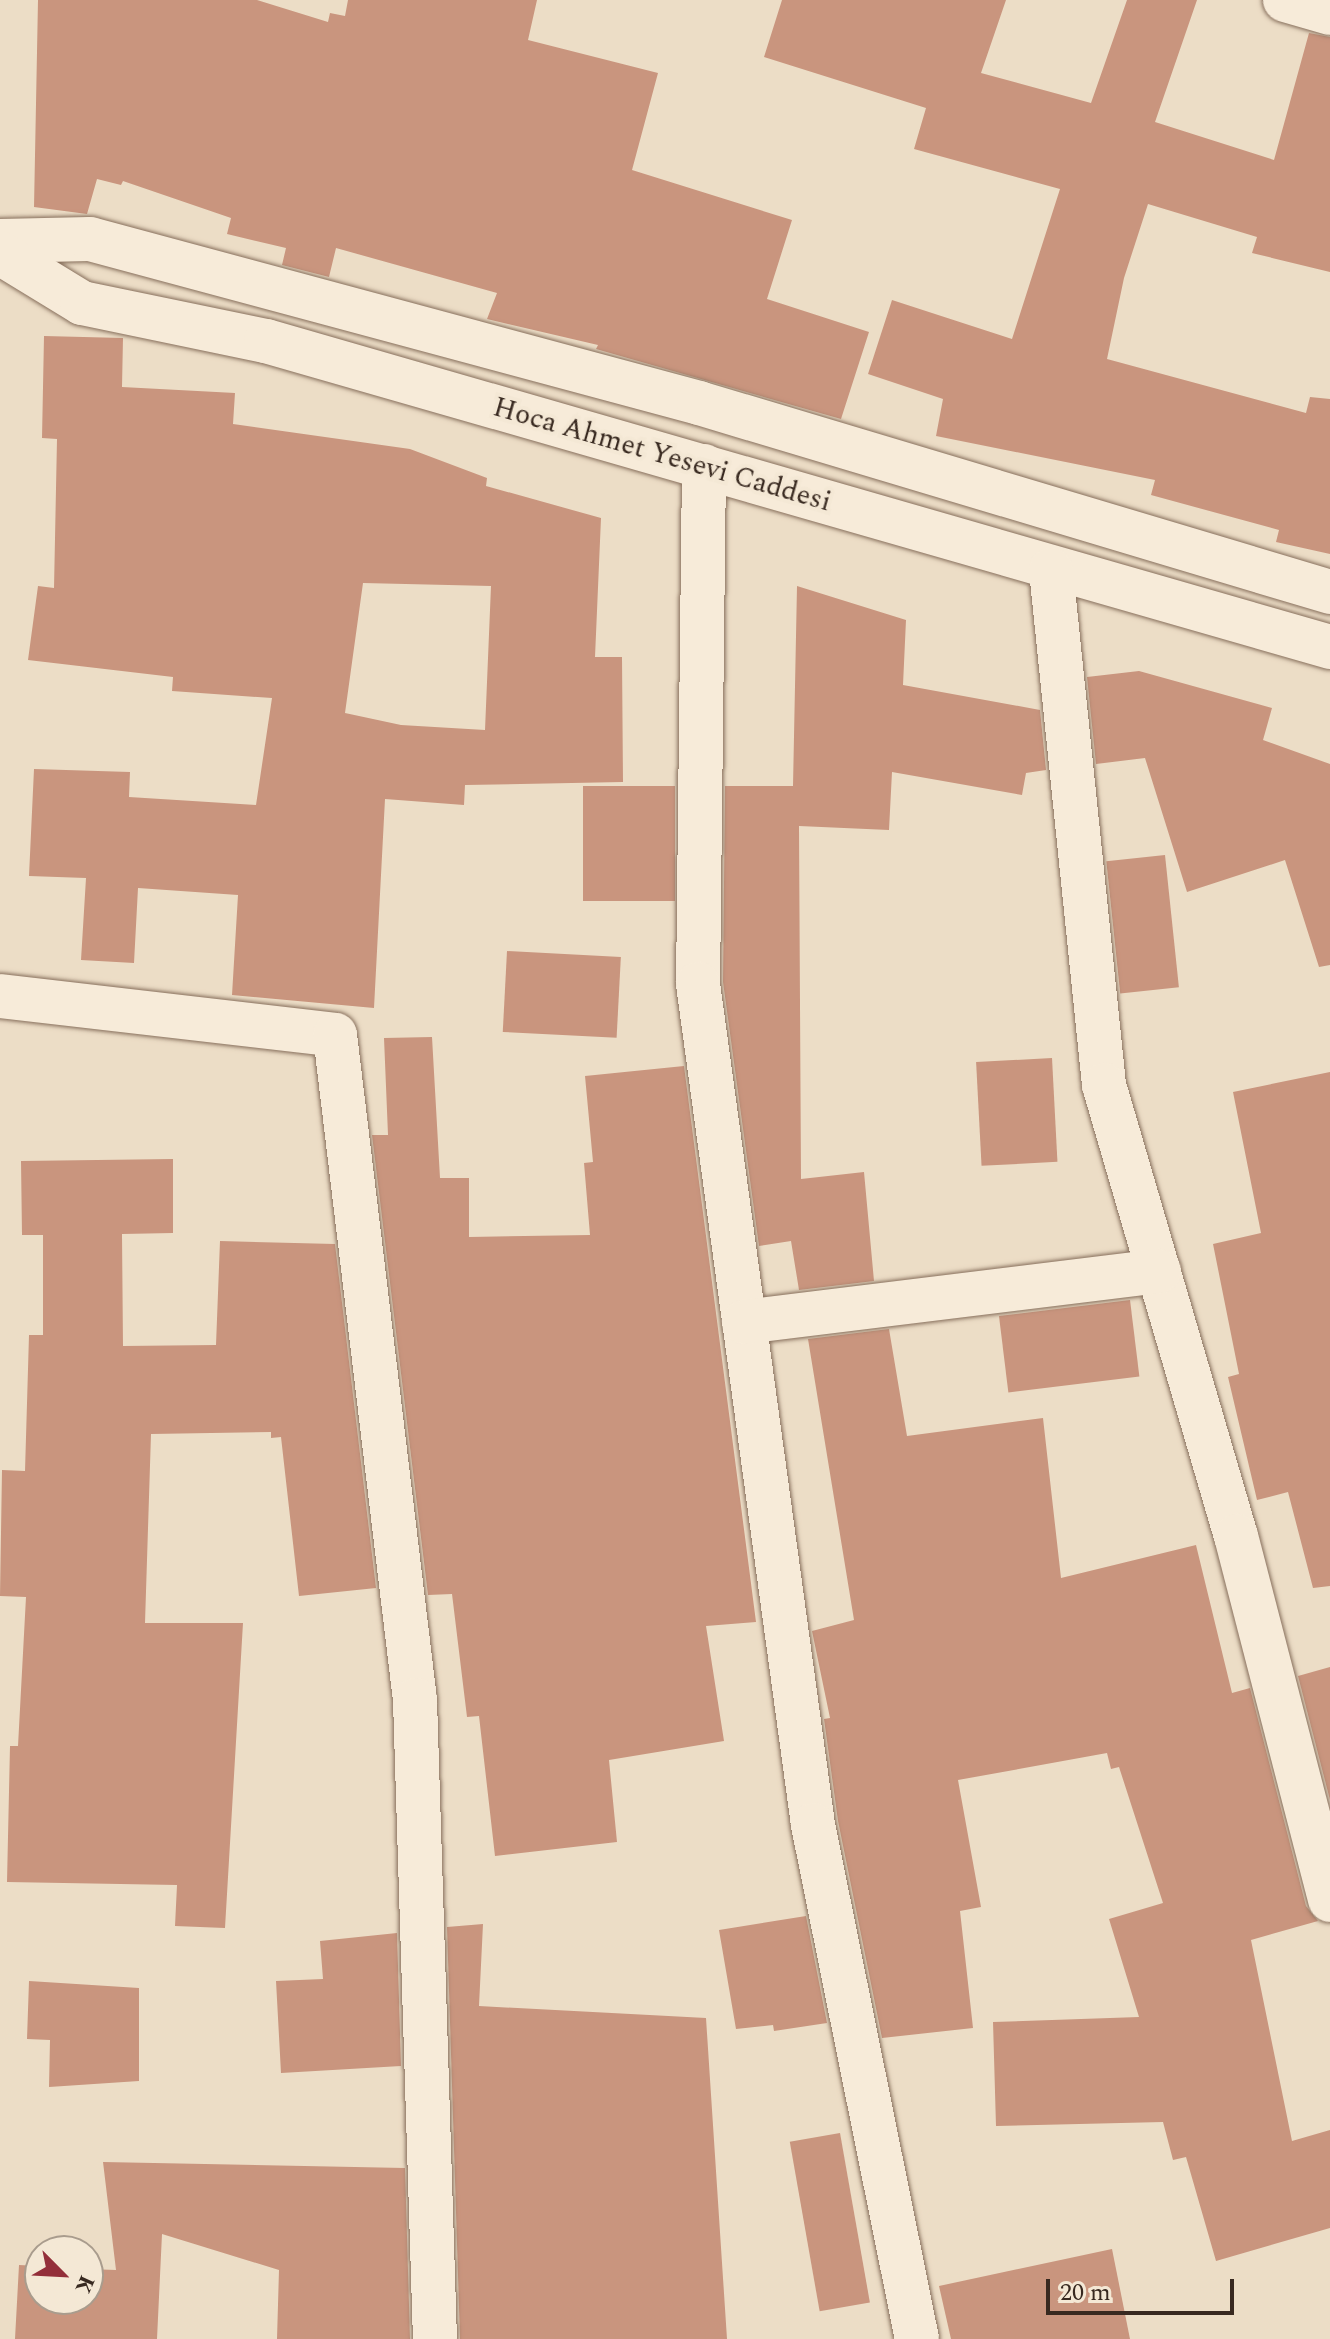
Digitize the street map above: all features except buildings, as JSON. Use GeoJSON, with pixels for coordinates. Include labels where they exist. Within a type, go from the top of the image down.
{"type":"FeatureCollection","features":[{"type":"Feature","properties":{"kind":"street"},"geometry":{"type":"LineString","coordinates":[[1285,0],[1330,13]]}},
{"type":"Feature","properties":{"kind":"street","name":"Hoca Ahmet Yesevi Caddesi"},"geometry":{"type":"LineString","coordinates":[[0,241],[90,239],[699,403],[1330,592]]}},
{"type":"Feature","properties":{"kind":"street","name":"Hoca Ahmet Yesevi Caddesi"},"geometry":{"type":"LineString","coordinates":[[0,253],[82,303],[266,341],[704,466],[1051,570],[1330,647]]}},
{"type":"Feature","properties":{"kind":"street"},"geometry":{"type":"LineString","coordinates":[[704,466],[698,984],[813,1825],[917,2339]]}},
{"type":"Feature","properties":{"kind":"street"},"geometry":{"type":"LineString","coordinates":[[1051,570],[1104,1085],[1236,1536],[1330,1900]]}},
{"type":"Feature","properties":{"kind":"street"},"geometry":{"type":"LineString","coordinates":[[0,996],[335,1035],[415,1700],[435,2339]]}},
{"type":"Feature","properties":{"kind":"street"},"geometry":{"type":"LineString","coordinates":[[744,1322],[1159,1271]]}}]}
